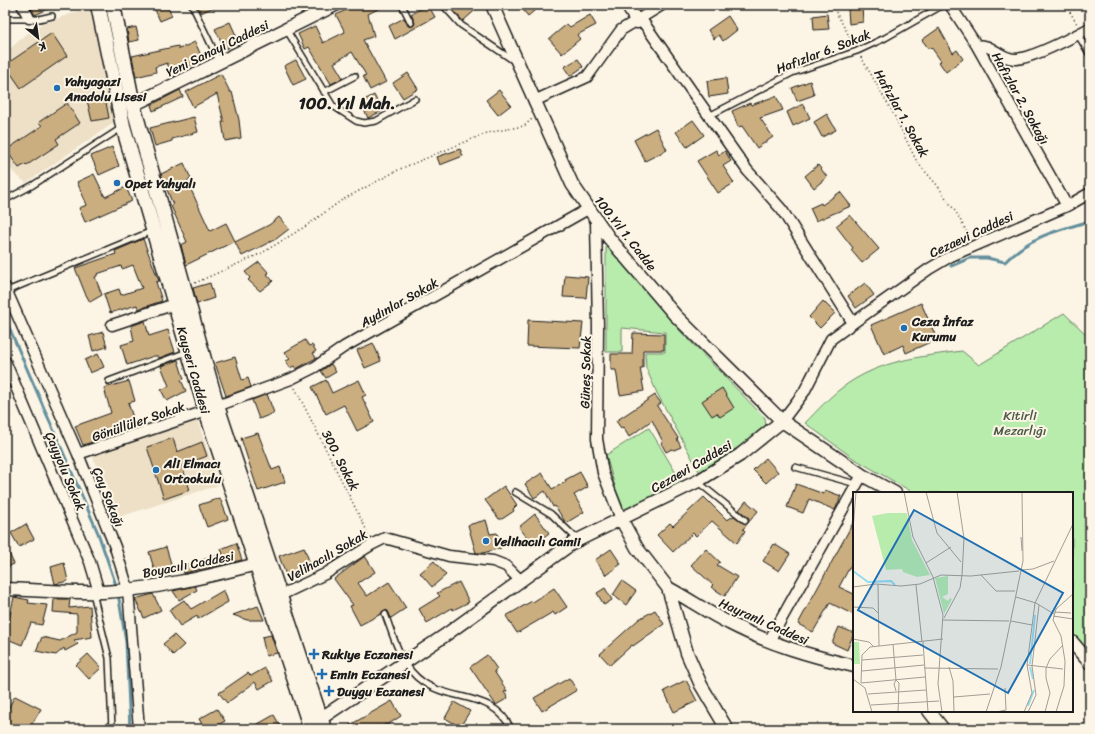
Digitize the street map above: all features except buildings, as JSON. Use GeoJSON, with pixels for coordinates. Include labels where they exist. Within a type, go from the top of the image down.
{"type":"FeatureCollection","features":[{"type":"Feature","properties":{"kind":"main road","name":"Kayseri Caddesi"},"geometry":{"type":"LineString","coordinates":[[98,5],[124,126],[189,352],[212,409],[281,596],[314,727]]}},
{"type":"Feature","properties":{"kind":"main road","name":"Kayseri Caddesi"},"geometry":{"type":"LineString","coordinates":[[113,5],[133,105],[184,287],[212,409],[256,564],[314,727]]}},
{"type":"Feature","properties":{"kind":"street"},"geometry":{"type":"LineString","coordinates":[[22,5],[29,18]]}},
{"type":"Feature","properties":{"kind":"street","name":"Yeni Sanayi Caddesi"},"geometry":{"type":"LineString","coordinates":[[133,105],[334,5]]}},
{"type":"Feature","properties":{"kind":"street","name":"100.Yıl 1. Cadde"},"geometry":{"type":"LineString","coordinates":[[492,5],[572,184],[609,238],[675,315],[782,421],[859,480],[892,492]]}},
{"type":"Feature","properties":{"kind":"street"},"geometry":{"type":"LineString","coordinates":[[627,5],[747,170],[782,210],[853,322]]}},
{"type":"Feature","properties":{"kind":"street"},"geometry":{"type":"LineString","coordinates":[[534,101],[587,77],[621,30],[662,5]]}},
{"type":"Feature","properties":{"kind":"street","name":"Hafızlar 2. Sokağı"},"geometry":{"type":"LineString","coordinates":[[950,5],[977,46],[1067,206]]}},
{"type":"Feature","properties":{"kind":"street"},"geometry":{"type":"LineString","coordinates":[[977,46],[988,46],[1004,58],[1016,59],[1029,56],[1083,32]]}},
{"type":"Feature","properties":{"kind":"street","name":"Cezaevi Caddesi"},"geometry":{"type":"LineString","coordinates":[[314,727],[578,540],[698,481],[740,455],[782,421],[804,392],[831,339],[929,269],[951,256],[1067,206],[1090,193]]}},
{"type":"Feature","properties":{"kind":"street","name":"Aydınlar Sokak"},"geometry":{"type":"LineString","coordinates":[[212,409],[297,376],[344,347],[588,209]]}},
{"type":"Feature","properties":{"kind":"street","name":"Güneş Sokak"},"geometry":{"type":"LineString","coordinates":[[596,221],[598,327],[597,438],[603,473],[621,519]]}},
{"type":"Feature","properties":{"kind":"street","name":"Çay Sokağı"},"geometry":{"type":"LineString","coordinates":[[6,289],[78,454],[115,547],[126,589],[139,729]]}},
{"type":"Feature","properties":{"kind":"street"},"geometry":{"type":"LineString","coordinates":[[112,325],[175,304]]}},
{"type":"Feature","properties":{"kind":"street","name":"Çayyolu Sokak"},"geometry":{"type":"LineString","coordinates":[[5,361],[90,562],[98,592]]}},
{"type":"Feature","properties":{"kind":"street","name":"Gönüllüler Sokak"},"geometry":{"type":"LineString","coordinates":[[78,454],[212,409]]}},
{"type":"Feature","properties":{"kind":"street"},"geometry":{"type":"LineString","coordinates":[[769,641],[859,480]]}},
{"type":"Feature","properties":{"kind":"street"},"geometry":{"type":"LineString","coordinates":[[621,519],[637,548],[668,588],[687,653],[701,685],[727,729]]}},
{"type":"Feature","properties":{"kind":"street","name":"Velihacılı Sokak"},"geometry":{"type":"LineString","coordinates":[[281,596],[325,574],[373,543],[385,538],[450,556],[494,561],[506,566],[520,580]]}},
{"type":"Feature","properties":{"kind":"street","name":"Boyacılı Caddesi"},"geometry":{"type":"LineString","coordinates":[[98,592],[196,579],[256,564]]}},
{"type":"Feature","properties":{"kind":"street","name":"Hayranlı Caddesi"},"geometry":{"type":"LineString","coordinates":[[668,588],[729,623],[769,641],[808,656],[853,666]]}},
{"type":"Feature","properties":{"kind":"street"},"geometry":{"type":"LineString","coordinates":[[5,589],[98,592]]}},
{"type":"Feature","properties":{"kind":"street"},"geometry":{"type":"LineString","coordinates":[[1073,643],[1090,663]]}},
{"type":"Feature","properties":{"kind":"street"},"geometry":{"type":"LineString","coordinates":[[930,712],[944,729]]}},
{"type":"Feature","properties":{"kind":"lane"},"geometry":{"type":"LineString","coordinates":[[192,5],[220,62]]}},
{"type":"Feature","properties":{"kind":"lane"},"geometry":{"type":"LineString","coordinates":[[402,5],[411,23]]}},
{"type":"Feature","properties":{"kind":"lane"},"geometry":{"type":"LineString","coordinates":[[443,5],[461,25],[518,64]]}},
{"type":"Feature","properties":{"kind":"lane","name":"Hafızlar 6. Sokak"},"geometry":{"type":"LineString","coordinates":[[709,116],[792,73],[857,51],[885,38],[943,5]]}},
{"type":"Feature","properties":{"kind":"lane"},"geometry":{"type":"LineString","coordinates":[[5,19],[52,16]]}},
{"type":"Feature","properties":{"kind":"lane"},"geometry":{"type":"LineString","coordinates":[[286,29],[324,92],[337,110],[356,121],[370,123],[382,118],[415,99]]}},
{"type":"Feature","properties":{"kind":"lane"},"geometry":{"type":"LineString","coordinates":[[1083,32],[1090,55]]}},
{"type":"Feature","properties":{"kind":"lane"},"geometry":{"type":"LineString","coordinates":[[324,92],[355,76]]}},
{"type":"Feature","properties":{"kind":"lane"},"geometry":{"type":"LineString","coordinates":[[5,200],[33,185],[124,126]]}},
{"type":"Feature","properties":{"kind":"lane"},"geometry":{"type":"LineString","coordinates":[[6,289],[153,231]]}},
{"type":"Feature","properties":{"kind":"lane"},"geometry":{"type":"LineString","coordinates":[[110,381],[189,352]]}},
{"type":"Feature","properties":{"kind":"lane"},"geometry":{"type":"LineString","coordinates":[[795,467],[859,480]]}},
{"type":"Feature","properties":{"kind":"lane"},"geometry":{"type":"LineString","coordinates":[[698,481],[745,520]]}},
{"type":"Feature","properties":{"kind":"lane"},"geometry":{"type":"LineString","coordinates":[[515,492],[556,518],[578,540]]}},
{"type":"Feature","properties":{"kind":"lane"},"geometry":{"type":"LineString","coordinates":[[98,592],[109,658],[112,729]]}},
{"type":"Feature","properties":{"kind":"lane"},"geometry":{"type":"LineString","coordinates":[[385,614],[404,662],[422,682],[430,687],[484,702],[501,714],[511,729]]}},
{"type":"Feature","properties":{"kind":"path","name":"Hafızlar 1. Sokak"},"geometry":{"type":"LineString","coordinates":[[832,5],[892,111],[917,162],[938,185],[957,214],[974,246]]}},
{"type":"Feature","properties":{"kind":"path"},"geometry":{"type":"LineString","coordinates":[[1066,5],[1083,32]]}},
{"type":"Feature","properties":{"kind":"path"},"geometry":{"type":"LineString","coordinates":[[184,287],[262,253],[306,226],[342,200],[384,176],[487,133],[524,126],[540,113]]}},
{"type":"Feature","properties":{"kind":"path","name":"300. Sokak"},"geometry":{"type":"LineString","coordinates":[[294,384],[373,543]]}},
{"type":"Feature","properties":{"kind":"shaded area","name":"Yahyagazi Anadolu Lisesi"},"geometry":{"type":"Polygon","coordinates":[[[93,6],[115,122],[26,183],[5,165],[5,53],[36,26],[93,6]]]}},
{"type":"Feature","properties":{"kind":"shaded area","name":"Ali Elmacı Ortaokulu"},"geometry":{"type":"Polygon","coordinates":[[[197,419],[219,485],[116,518],[92,455],[197,419]]]}},
{"type":"Feature","properties":{"kind":"green space"},"geometry":{"type":"Polygon","coordinates":[[[606,245],[681,332],[765,418],[766,426],[762,431],[700,473],[657,393],[646,368],[645,352],[665,352],[665,332],[622,328],[622,352],[606,352],[606,245]]]}},
{"type":"Feature","properties":{"kind":"green space","name":"Kitirli Mezarlığı"},"geometry":{"type":"Polygon","coordinates":[[[1064,313],[1090,338],[1090,656],[1073,635],[1073,492],[912,492],[853,458],[805,423],[843,387],[857,378],[885,365],[930,355],[962,351],[979,365],[1064,313]]]}},
{"type":"Feature","properties":{"kind":"green space"},"geometry":{"type":"Polygon","coordinates":[[[649,428],[682,483],[624,510],[615,487],[606,455],[649,428]]]}},
{"type":"Feature","properties":{"kind":"waterway"},"geometry":{"type":"LineString","coordinates":[[951,266],[970,258],[987,258],[1005,262],[1014,253],[1034,240],[1090,221]]}},
{"type":"Feature","properties":{"kind":"waterway"},"geometry":{"type":"LineString","coordinates":[[5,318],[98,533],[117,588]]}},
{"type":"Feature","properties":{"kind":"waterway"},"geometry":{"type":"LineString","coordinates":[[118,593],[126,642],[130,729]]}},
{"type":"Feature","properties":{"kind":"place","name":"Yahyagazi Anadolu Lisesi"},"geometry":{"type":"Point","coordinates":[57,88]}},
{"type":"Feature","properties":{"kind":"place","name":"Opet Yahyalı"},"geometry":{"type":"Point","coordinates":[117,183]}},
{"type":"Feature","properties":{"kind":"place","name":"Ceza İnfaz Kurumu"},"geometry":{"type":"Point","coordinates":[904,328]}},
{"type":"Feature","properties":{"kind":"place","name":"Ali Elmacı Ortaokulu"},"geometry":{"type":"Point","coordinates":[156,470]}},
{"type":"Feature","properties":{"kind":"place","name":"Velihacılı Camii"},"geometry":{"type":"Point","coordinates":[486,541]}},
{"type":"Feature","properties":{"kind":"place","name":"Rukiye Eczanesi"},"geometry":{"type":"Point","coordinates":[314,654]}},
{"type":"Feature","properties":{"kind":"place","name":"Emin Eczanesi"},"geometry":{"type":"Point","coordinates":[322,674]}},
{"type":"Feature","properties":{"kind":"place","name":"Duygu Eczanesi"},"geometry":{"type":"Point","coordinates":[329,691]}},
{"type":"Feature","properties":{"kind":"district","name":"100. Yıl Mah."},"geometry":{"type":"Point","coordinates":[347,103]}}]}
